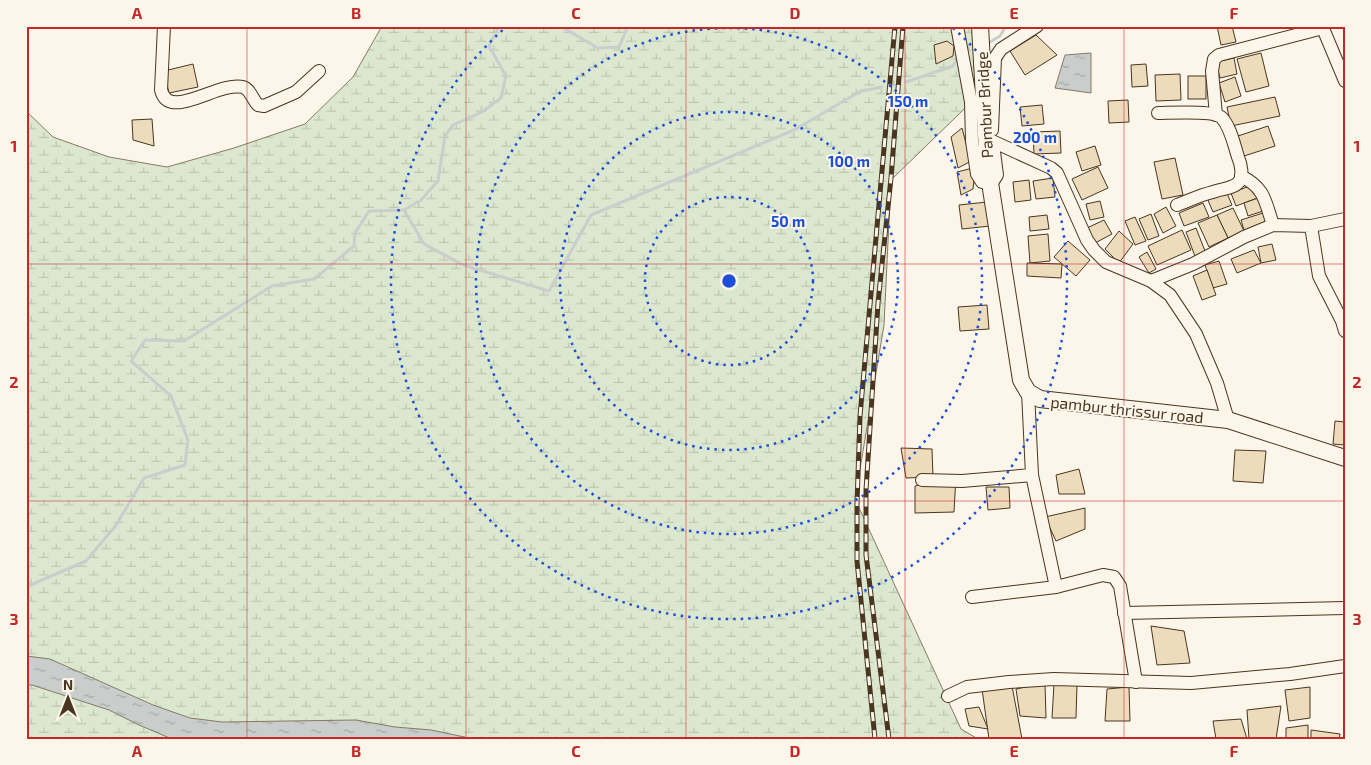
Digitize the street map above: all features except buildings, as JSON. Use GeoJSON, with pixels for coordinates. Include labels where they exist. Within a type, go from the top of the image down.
{"type":"FeatureCollection","features":[{"type":"Feature","properties":{"kind":"main road","name":"Pambur Bridge"},"geometry":{"type":"LineString","coordinates":[[980,26],[986,154],[991,184]]}},
{"type":"Feature","properties":{"kind":"main road","name":"pambur thrissur road"},"geometry":{"type":"LineString","coordinates":[[991,184],[1021,380],[1028,392],[1040,399],[1228,420],[1345,458]]}},
{"type":"Feature","properties":{"kind":"street"},"geometry":{"type":"LineString","coordinates":[[164,26],[160,90],[162,96],[172,102],[182,102],[218,89],[241,87],[246,89],[258,104],[264,106],[296,92],[318,70]]}},
{"type":"Feature","properties":{"kind":"street"},"geometry":{"type":"LineString","coordinates":[[957,26],[971,102],[972,141],[977,174],[982,182],[991,184],[997,174],[992,142],[995,58],[1001,49],[1037,26]]}},
{"type":"Feature","properties":{"kind":"street"},"geometry":{"type":"LineString","coordinates":[[1216,115],[1212,72],[1214,59],[1219,55],[1322,27],[1345,81]]}},
{"type":"Feature","properties":{"kind":"street"},"geometry":{"type":"LineString","coordinates":[[1158,113],[1216,115],[1222,118],[1228,128],[1241,166],[1239,182],[1177,205]]}},
{"type":"Feature","properties":{"kind":"street"},"geometry":{"type":"LineString","coordinates":[[992,142],[1051,168],[1057,173],[1087,240],[1094,250],[1106,262],[1150,281],[1170,295],[1196,334],[1217,383],[1228,420]]}},
{"type":"Feature","properties":{"kind":"street"},"geometry":{"type":"LineString","coordinates":[[1241,176],[1254,182],[1260,189],[1273,225]]}},
{"type":"Feature","properties":{"kind":"street"},"geometry":{"type":"LineString","coordinates":[[1150,281],[1193,264],[1244,237],[1273,225],[1311,226],[1345,219]]}},
{"type":"Feature","properties":{"kind":"street"},"geometry":{"type":"LineString","coordinates":[[1311,226],[1319,276],[1342,321],[1345,331]]}},
{"type":"Feature","properties":{"kind":"street"},"geometry":{"type":"LineString","coordinates":[[1028,392],[1032,475],[1056,587]]}},
{"type":"Feature","properties":{"kind":"street"},"geometry":{"type":"LineString","coordinates":[[922,480],[962,481],[1032,475]]}},
{"type":"Feature","properties":{"kind":"street"},"geometry":{"type":"LineString","coordinates":[[972,597],[1056,587],[1103,575],[1114,577],[1120,586],[1136,682]]}},
{"type":"Feature","properties":{"kind":"street"},"geometry":{"type":"LineString","coordinates":[[1124,613],[1345,608]]}},
{"type":"Feature","properties":{"kind":"street"},"geometry":{"type":"LineString","coordinates":[[948,696],[967,687],[1009,682],[1054,679],[1191,683],[1290,674],[1345,666]]}},
{"type":"Feature","properties":{"kind":"green space"},"geometry":{"type":"Polygon","coordinates":[[[382,26],[986,26],[991,83],[891,180],[884,325],[855,499],[961,729],[978,739],[26,739],[26,111],[53,137],[109,157],[167,167],[234,148],[305,124],[353,77],[382,26]]]}},
{"type":"Feature","properties":{"kind":"water"},"geometry":{"type":"Polygon","coordinates":[[[1091,53],[1091,93],[1055,88],[1065,55],[1091,53]]]}},
{"type":"Feature","properties":{"kind":"water"},"geometry":{"type":"Polygon","coordinates":[[[26,656],[50,659],[153,705],[190,718],[222,722],[356,720],[395,727],[431,730],[474,739],[172,739],[109,710],[32,685],[26,685],[26,656]]]}},
{"type":"Feature","properties":{"kind":"waterway"},"geometry":{"type":"LineString","coordinates":[[26,587],[86,561],[117,524],[144,478],[185,465],[188,440],[171,396],[131,361],[145,340],[184,341],[272,286],[314,279],[354,246],[355,233],[369,211],[404,210],[421,200],[438,181],[445,136],[453,125],[482,112],[501,98],[506,76],[489,46],[499,26]]}},
{"type":"Feature","properties":{"kind":"waterway"},"geometry":{"type":"LineString","coordinates":[[560,26],[598,48],[619,47],[628,26]]}},
{"type":"Feature","properties":{"kind":"waterway"},"geometry":{"type":"LineString","coordinates":[[990,42],[1000,36],[1006,26]]}},
{"type":"Feature","properties":{"kind":"waterway"},"geometry":{"type":"LineString","coordinates":[[906,82],[953,66],[959,55]]}},
{"type":"Feature","properties":{"kind":"waterway"},"geometry":{"type":"LineString","coordinates":[[404,210],[424,244],[463,265],[549,291],[591,215],[794,130],[861,91],[882,87]]}},
{"type":"Feature","properties":{"kind":"railway"},"geometry":{"type":"LineString","coordinates":[[875,739],[857,561],[857,504],[860,416],[895,26]]}},
{"type":"Feature","properties":{"kind":"railway"},"geometry":{"type":"LineString","coordinates":[[889,739],[866,555],[866,490],[878,303],[891,178],[903,26]]}}]}
